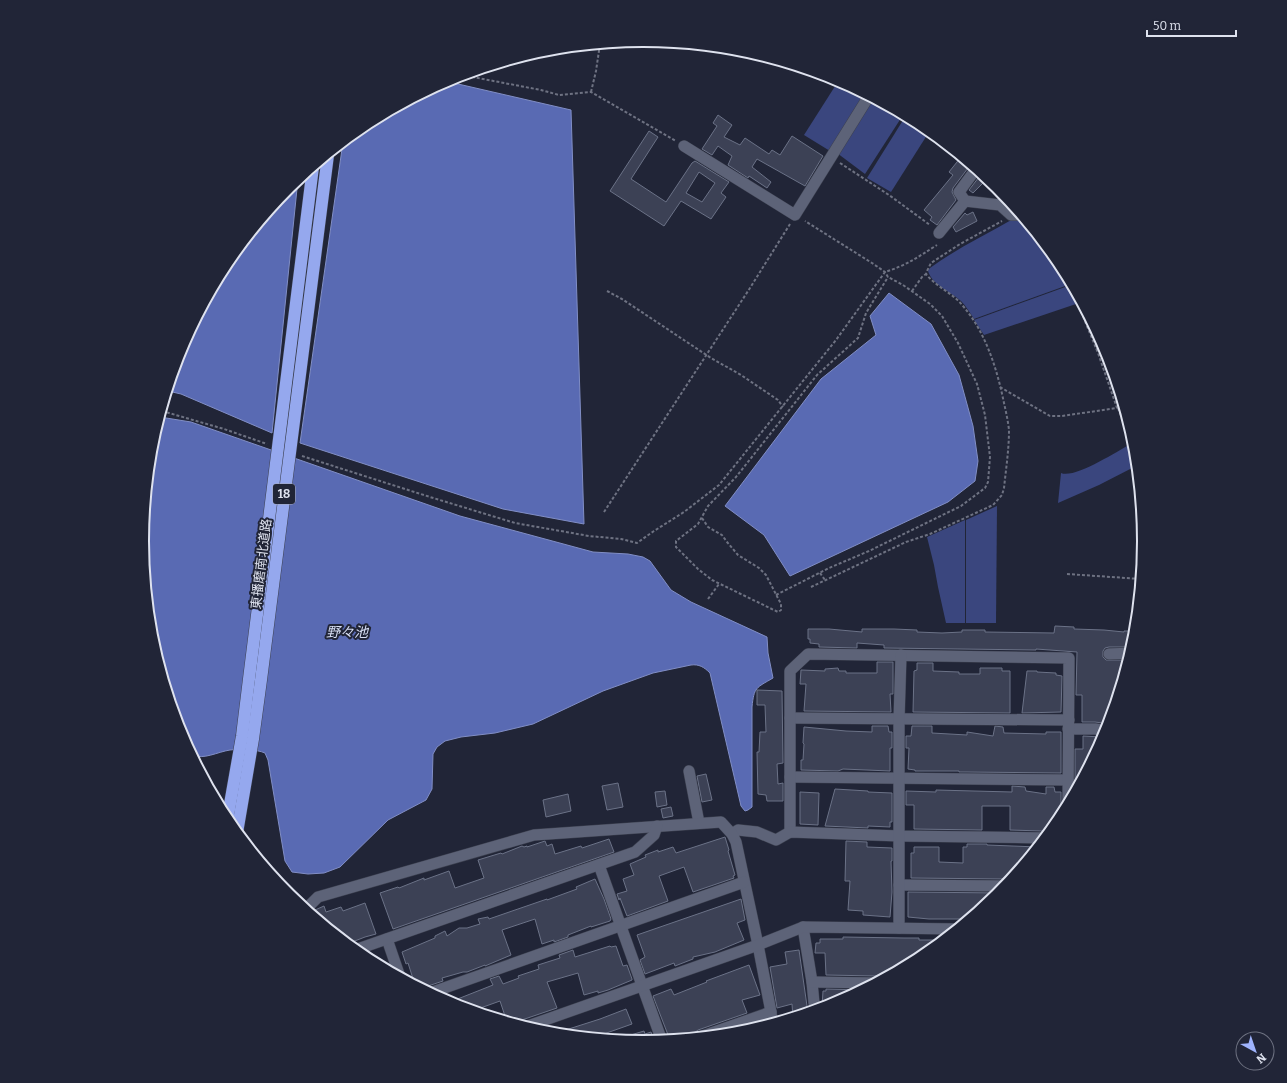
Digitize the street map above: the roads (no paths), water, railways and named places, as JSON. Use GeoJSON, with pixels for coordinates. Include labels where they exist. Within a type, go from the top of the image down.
{"type":"FeatureCollection","features":[{"type":"Feature","properties":{"kind":"highway","name":"東播磨南北道路"},"geometry":{"type":"LineString","coordinates":[[238,825],[252,746],[261,680],[327,162]]}},
{"type":"Feature","properties":{"kind":"highway","name":"東播磨南北道路"},"geometry":{"type":"LineString","coordinates":[[229,811],[242,736],[312,175]]}},
{"type":"Feature","properties":{"kind":"street"},"geometry":{"type":"LineString","coordinates":[[684,146],[796,215],[866,100]]}},
{"type":"Feature","properties":{"kind":"street"},"geometry":{"type":"LineString","coordinates":[[973,173],[959,192],[965,201],[1000,205],[1014,213]]}},
{"type":"Feature","properties":{"kind":"street"},"geometry":{"type":"LineString","coordinates":[[939,233],[965,201]]}},
{"type":"Feature","properties":{"kind":"street"},"geometry":{"type":"LineString","coordinates":[[790,832],[790,671],[808,654],[1069,658],[1068,795]]}},
{"type":"Feature","properties":{"kind":"street"},"geometry":{"type":"LineString","coordinates":[[1109,654],[1124,654]]}},
{"type":"Feature","properties":{"kind":"street"},"geometry":{"type":"LineString","coordinates":[[899,928],[899,720],[902,655]]}},
{"type":"Feature","properties":{"kind":"street"},"geometry":{"type":"LineString","coordinates":[[790,718],[1068,725],[1100,730]]}},
{"type":"Feature","properties":{"kind":"street"},"geometry":{"type":"LineString","coordinates":[[689,771],[699,823]]}},
{"type":"Feature","properties":{"kind":"street"},"geometry":{"type":"LineString","coordinates":[[790,777],[1068,780]]}},
{"type":"Feature","properties":{"kind":"street"},"geometry":{"type":"LineString","coordinates":[[310,906],[318,898],[534,835],[722,822],[732,834],[736,842],[758,945],[772,1019]]}},
{"type":"Feature","properties":{"kind":"street"},"geometry":{"type":"LineString","coordinates":[[362,948],[635,852],[654,835],[657,826]]}},
{"type":"Feature","properties":{"kind":"street"},"geometry":{"type":"LineString","coordinates":[[732,834],[738,830],[757,832],[776,840],[790,832],[900,836],[1040,838]]}},
{"type":"Feature","properties":{"kind":"street"},"geometry":{"type":"LineString","coordinates":[[599,865],[660,1036]]}},
{"type":"Feature","properties":{"kind":"street"},"geometry":{"type":"LineString","coordinates":[[437,990],[744,882]]}},
{"type":"Feature","properties":{"kind":"street"},"geometry":{"type":"LineString","coordinates":[[899,885],[998,886]]}},
{"type":"Feature","properties":{"kind":"street"},"geometry":{"type":"LineString","coordinates":[[803,927],[814,1003]]}},
{"type":"Feature","properties":{"kind":"street"},"geometry":{"type":"LineString","coordinates":[[535,1023],[758,945],[803,927],[899,928],[949,931]]}},
{"type":"Feature","properties":{"kind":"street"},"geometry":{"type":"LineString","coordinates":[[387,939],[398,971]]}},
{"type":"Feature","properties":{"kind":"street"},"geometry":{"type":"LineString","coordinates":[[812,982],[866,983]]}},
{"type":"Feature","properties":{"kind":"street"},"geometry":{"type":"LineString","coordinates":[[725,1029],[771,1012]]}},
{"type":"Feature","properties":{"kind":"water"},"geometry":{"type":"Polygon","coordinates":[[[457,84],[571,110],[584,524],[503,509],[300,443],[342,149],[396,113],[457,84]]]}},
{"type":"Feature","properties":{"kind":"water"},"geometry":{"type":"Polygon","coordinates":[[[297,189],[272,433],[181,394],[172,392],[175,383],[200,323],[215,294],[251,240],[297,189]]]}},
{"type":"Feature","properties":{"kind":"water"},"geometry":{"type":"Polygon","coordinates":[[[889,293],[931,324],[959,375],[973,426],[978,461],[975,481],[948,502],[790,576],[764,535],[725,506],[821,379],[876,335],[870,316],[889,293]]]}},
{"type":"Feature","properties":{"kind":"water","name":"野々池"},"geometry":{"type":"Polygon","coordinates":[[[165,418],[191,422],[460,516],[593,552],[628,554],[643,557],[650,561],[671,590],[691,602],[767,637],[768,653],[773,678],[759,686],[754,695],[752,707],[752,807],[745,811],[741,806],[710,673],[701,666],[696,665],[653,673],[603,691],[533,724],[495,733],[461,737],[445,741],[437,747],[433,754],[432,789],[426,800],[388,820],[340,867],[324,873],[308,874],[292,872],[285,861],[268,760],[265,753],[238,749],[198,756],[175,700],[166,669],[153,606],[149,542],[150,509],[153,477],[165,418]]]}}]}
